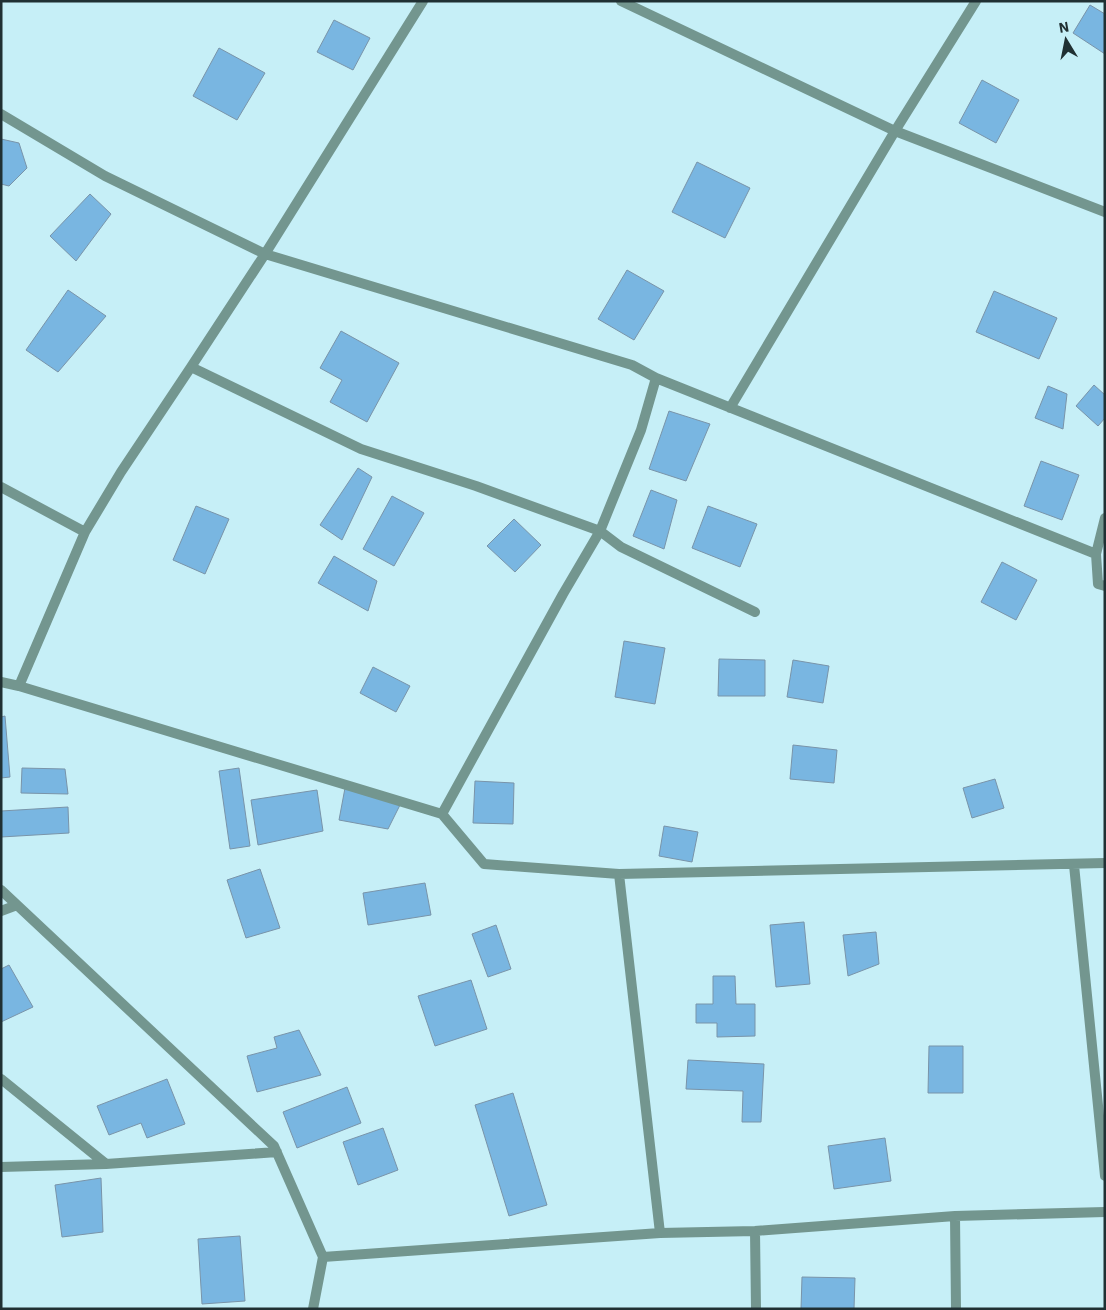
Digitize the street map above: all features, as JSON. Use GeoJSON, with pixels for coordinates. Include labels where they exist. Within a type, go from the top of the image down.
{"type":"FeatureCollection","features":[{"type":"Feature","properties":{"kind":"street"},"geometry":{"type":"LineString","coordinates":[[19,686],[86,532],[122,472],[265,254],[423,1]]}},
{"type":"Feature","properties":{"kind":"street"},"geometry":{"type":"LineString","coordinates":[[621,1],[895,131],[1105,212]]}},
{"type":"Feature","properties":{"kind":"street"},"geometry":{"type":"LineString","coordinates":[[730,408],[895,131],[976,1]]}},
{"type":"Feature","properties":{"kind":"street"},"geometry":{"type":"LineString","coordinates":[[1,114],[105,176],[265,254],[632,365],[656,378],[1096,554]]}},
{"type":"Feature","properties":{"kind":"street"},"geometry":{"type":"LineString","coordinates":[[191,367],[361,449],[476,486],[600,530],[621,547],[756,612]]}},
{"type":"Feature","properties":{"kind":"street"},"geometry":{"type":"LineString","coordinates":[[442,814],[600,530],[641,430],[656,378]]}},
{"type":"Feature","properties":{"kind":"street"},"geometry":{"type":"LineString","coordinates":[[1,487],[86,532]]}},
{"type":"Feature","properties":{"kind":"street"},"geometry":{"type":"LineString","coordinates":[[1105,518],[1096,554],[1098,584],[1105,586]]}},
{"type":"Feature","properties":{"kind":"street"},"geometry":{"type":"LineString","coordinates":[[1,682],[442,814],[484,864],[619,874],[1105,864]]}},
{"type":"Feature","properties":{"kind":"street"},"geometry":{"type":"LineString","coordinates":[[1074,865],[1105,1176]]}},
{"type":"Feature","properties":{"kind":"street"},"geometry":{"type":"LineString","coordinates":[[619,874],[660,1233]]}},
{"type":"Feature","properties":{"kind":"street"},"geometry":{"type":"LineString","coordinates":[[1,890],[274,1146],[323,1257],[313,1309]]}},
{"type":"Feature","properties":{"kind":"street"},"geometry":{"type":"LineString","coordinates":[[1,911],[17,905]]}},
{"type":"Feature","properties":{"kind":"street"},"geometry":{"type":"LineString","coordinates":[[1,1079],[106,1164]]}},
{"type":"Feature","properties":{"kind":"street"},"geometry":{"type":"LineString","coordinates":[[1,1167],[106,1164],[277,1152]]}},
{"type":"Feature","properties":{"kind":"street"},"geometry":{"type":"LineString","coordinates":[[323,1257],[660,1233],[755,1231],[955,1216],[1105,1212]]}},
{"type":"Feature","properties":{"kind":"street"},"geometry":{"type":"LineString","coordinates":[[955,1216],[956,1309]]}},
{"type":"Feature","properties":{"kind":"street"},"geometry":{"type":"LineString","coordinates":[[755,1231],[756,1309]]}},
{"type":"Feature","properties":{"kind":"building"},"geometry":{"type":"Polygon","coordinates":[[[1090,5],[1105,14],[1105,54],[1073,33],[1090,5]]]}},
{"type":"Feature","properties":{"kind":"building"},"geometry":{"type":"Polygon","coordinates":[[[334,20],[370,38],[353,70],[317,52],[334,20]]]}},
{"type":"Feature","properties":{"kind":"building"},"geometry":{"type":"Polygon","coordinates":[[[219,48],[265,73],[237,120],[193,96],[219,48]]]}},
{"type":"Feature","properties":{"kind":"building"},"geometry":{"type":"Polygon","coordinates":[[[982,80],[1019,100],[996,143],[959,123],[982,80]]]}},
{"type":"Feature","properties":{"kind":"building"},"geometry":{"type":"Polygon","coordinates":[[[1,139],[19,143],[27,168],[9,186],[1,184],[1,139]]]}},
{"type":"Feature","properties":{"kind":"building"},"geometry":{"type":"Polygon","coordinates":[[[697,162],[750,188],[725,238],[672,212],[697,162]]]}},
{"type":"Feature","properties":{"kind":"building"},"geometry":{"type":"Polygon","coordinates":[[[90,194],[111,214],[76,261],[50,236],[90,194]]]}},
{"type":"Feature","properties":{"kind":"building"},"geometry":{"type":"Polygon","coordinates":[[[627,270],[664,291],[634,340],[598,319],[627,270]]]}},
{"type":"Feature","properties":{"kind":"building"},"geometry":{"type":"Polygon","coordinates":[[[68,290],[106,316],[58,372],[26,350],[68,290]]]}},
{"type":"Feature","properties":{"kind":"building"},"geometry":{"type":"Polygon","coordinates":[[[994,291],[1057,318],[1039,359],[976,332],[994,291]]]}},
{"type":"Feature","properties":{"kind":"building"},"geometry":{"type":"Polygon","coordinates":[[[341,331],[399,363],[367,422],[330,402],[342,380],[320,368],[341,331]]]}},
{"type":"Feature","properties":{"kind":"building"},"geometry":{"type":"Polygon","coordinates":[[[1094,385],[1105,395],[1105,418],[1098,426],[1076,406],[1094,385]]]}},
{"type":"Feature","properties":{"kind":"building"},"geometry":{"type":"Polygon","coordinates":[[[1048,386],[1067,394],[1063,429],[1035,418],[1048,386]]]}},
{"type":"Feature","properties":{"kind":"building"},"geometry":{"type":"Polygon","coordinates":[[[669,411],[710,424],[686,481],[649,469],[669,411]]]}},
{"type":"Feature","properties":{"kind":"building"},"geometry":{"type":"Polygon","coordinates":[[[1041,461],[1079,475],[1062,520],[1024,506],[1041,461]]]}},
{"type":"Feature","properties":{"kind":"building"},"geometry":{"type":"Polygon","coordinates":[[[358,468],[372,477],[342,540],[320,525],[358,468]]]}},
{"type":"Feature","properties":{"kind":"building"},"geometry":{"type":"Polygon","coordinates":[[[651,490],[677,500],[664,549],[633,536],[651,490]]]}},
{"type":"Feature","properties":{"kind":"building"},"geometry":{"type":"Polygon","coordinates":[[[392,496],[424,513],[394,566],[363,549],[392,496]]]}},
{"type":"Feature","properties":{"kind":"building"},"geometry":{"type":"Polygon","coordinates":[[[196,506],[229,519],[205,574],[173,560],[196,506]]]}},
{"type":"Feature","properties":{"kind":"building"},"geometry":{"type":"Polygon","coordinates":[[[708,506],[757,524],[740,567],[692,548],[708,506]]]}},
{"type":"Feature","properties":{"kind":"building"},"geometry":{"type":"Polygon","coordinates":[[[514,519],[541,545],[515,572],[487,546],[514,519]]]}},
{"type":"Feature","properties":{"kind":"building"},"geometry":{"type":"Polygon","coordinates":[[[334,556],[377,581],[368,611],[318,583],[334,556]]]}},
{"type":"Feature","properties":{"kind":"building"},"geometry":{"type":"Polygon","coordinates":[[[1002,562],[1037,580],[1016,620],[981,602],[1002,562]]]}},
{"type":"Feature","properties":{"kind":"building"},"geometry":{"type":"Polygon","coordinates":[[[624,641],[665,648],[655,704],[615,697],[624,641]]]}},
{"type":"Feature","properties":{"kind":"building"},"geometry":{"type":"Polygon","coordinates":[[[719,659],[765,660],[765,696],[718,696],[719,659]]]}},
{"type":"Feature","properties":{"kind":"building"},"geometry":{"type":"Polygon","coordinates":[[[793,660],[829,666],[823,703],[787,697],[793,660]]]}},
{"type":"Feature","properties":{"kind":"building"},"geometry":{"type":"Polygon","coordinates":[[[373,667],[410,686],[396,712],[360,693],[373,667]]]}},
{"type":"Feature","properties":{"kind":"building"},"geometry":{"type":"Polygon","coordinates":[[[5,716],[10,777],[1,778],[1,717],[5,716]]]}},
{"type":"Feature","properties":{"kind":"building"},"geometry":{"type":"Polygon","coordinates":[[[793,745],[837,750],[834,783],[790,779],[793,745]]]}},
{"type":"Feature","properties":{"kind":"building"},"geometry":{"type":"Polygon","coordinates":[[[22,768],[65,769],[68,794],[21,793],[22,768]]]}},
{"type":"Feature","properties":{"kind":"building"},"geometry":{"type":"Polygon","coordinates":[[[239,768],[250,846],[230,849],[219,771],[239,768]]]}},
{"type":"Feature","properties":{"kind":"building"},"geometry":{"type":"Polygon","coordinates":[[[995,779],[1004,808],[972,818],[963,788],[995,779]]]}},
{"type":"Feature","properties":{"kind":"building"},"geometry":{"type":"Polygon","coordinates":[[[475,781],[514,783],[513,824],[473,823],[475,781]]]}},
{"type":"Feature","properties":{"kind":"building"},"geometry":{"type":"Polygon","coordinates":[[[345,788],[403,799],[388,829],[339,820],[345,788]]]}},
{"type":"Feature","properties":{"kind":"building"},"geometry":{"type":"Polygon","coordinates":[[[317,790],[323,831],[258,845],[251,800],[317,790]]]}},
{"type":"Feature","properties":{"kind":"building"},"geometry":{"type":"Polygon","coordinates":[[[68,807],[69,833],[1,837],[1,811],[68,807]]]}},
{"type":"Feature","properties":{"kind":"building"},"geometry":{"type":"Polygon","coordinates":[[[664,826],[698,832],[692,862],[659,856],[664,826]]]}},
{"type":"Feature","properties":{"kind":"building"},"geometry":{"type":"Polygon","coordinates":[[[260,869],[280,928],[246,938],[227,880],[260,869]]]}},
{"type":"Feature","properties":{"kind":"building"},"geometry":{"type":"Polygon","coordinates":[[[425,883],[431,915],[368,925],[363,893],[425,883]]]}},
{"type":"Feature","properties":{"kind":"building"},"geometry":{"type":"Polygon","coordinates":[[[804,922],[810,984],[776,987],[770,925],[804,922]]]}},
{"type":"Feature","properties":{"kind":"building"},"geometry":{"type":"Polygon","coordinates":[[[496,925],[511,969],[488,977],[472,934],[496,925]]]}},
{"type":"Feature","properties":{"kind":"building"},"geometry":{"type":"Polygon","coordinates":[[[876,932],[879,964],[848,976],[843,935],[876,932]]]}},
{"type":"Feature","properties":{"kind":"building"},"geometry":{"type":"Polygon","coordinates":[[[9,965],[33,1007],[1,1022],[1,969],[9,965]]]}},
{"type":"Feature","properties":{"kind":"building"},"geometry":{"type":"Polygon","coordinates":[[[713,976],[735,976],[736,1004],[755,1004],[755,1036],[717,1037],[717,1023],[696,1023],[696,1004],[713,1004],[713,976]]]}},
{"type":"Feature","properties":{"kind":"building"},"geometry":{"type":"Polygon","coordinates":[[[471,980],[487,1029],[435,1046],[418,996],[471,980]]]}},
{"type":"Feature","properties":{"kind":"building"},"geometry":{"type":"Polygon","coordinates":[[[299,1030],[321,1075],[257,1092],[247,1056],[277,1048],[274,1037],[299,1030]]]}},
{"type":"Feature","properties":{"kind":"building"},"geometry":{"type":"Polygon","coordinates":[[[929,1046],[963,1046],[963,1093],[928,1093],[929,1046]]]}},
{"type":"Feature","properties":{"kind":"building"},"geometry":{"type":"Polygon","coordinates":[[[688,1060],[764,1064],[761,1122],[742,1122],[743,1091],[686,1089],[688,1060]]]}},
{"type":"Feature","properties":{"kind":"building"},"geometry":{"type":"Polygon","coordinates":[[[167,1079],[185,1124],[147,1138],[141,1123],[109,1135],[97,1106],[167,1079]]]}},
{"type":"Feature","properties":{"kind":"building"},"geometry":{"type":"Polygon","coordinates":[[[347,1087],[361,1123],[297,1148],[283,1112],[347,1087]]]}},
{"type":"Feature","properties":{"kind":"building"},"geometry":{"type":"Polygon","coordinates":[[[513,1093],[547,1205],[509,1216],[475,1105],[513,1093]]]}},
{"type":"Feature","properties":{"kind":"building"},"geometry":{"type":"Polygon","coordinates":[[[383,1128],[398,1170],[358,1185],[343,1142],[383,1128]]]}},
{"type":"Feature","properties":{"kind":"building"},"geometry":{"type":"Polygon","coordinates":[[[885,1138],[891,1181],[834,1189],[828,1146],[885,1138]]]}},
{"type":"Feature","properties":{"kind":"building"},"geometry":{"type":"Polygon","coordinates":[[[101,1178],[103,1232],[62,1237],[55,1185],[101,1178]]]}},
{"type":"Feature","properties":{"kind":"building"},"geometry":{"type":"Polygon","coordinates":[[[240,1236],[245,1301],[202,1304],[198,1239],[240,1236]]]}},
{"type":"Feature","properties":{"kind":"building"},"geometry":{"type":"Polygon","coordinates":[[[802,1277],[855,1278],[854,1309],[801,1309],[802,1277]]]}}]}
